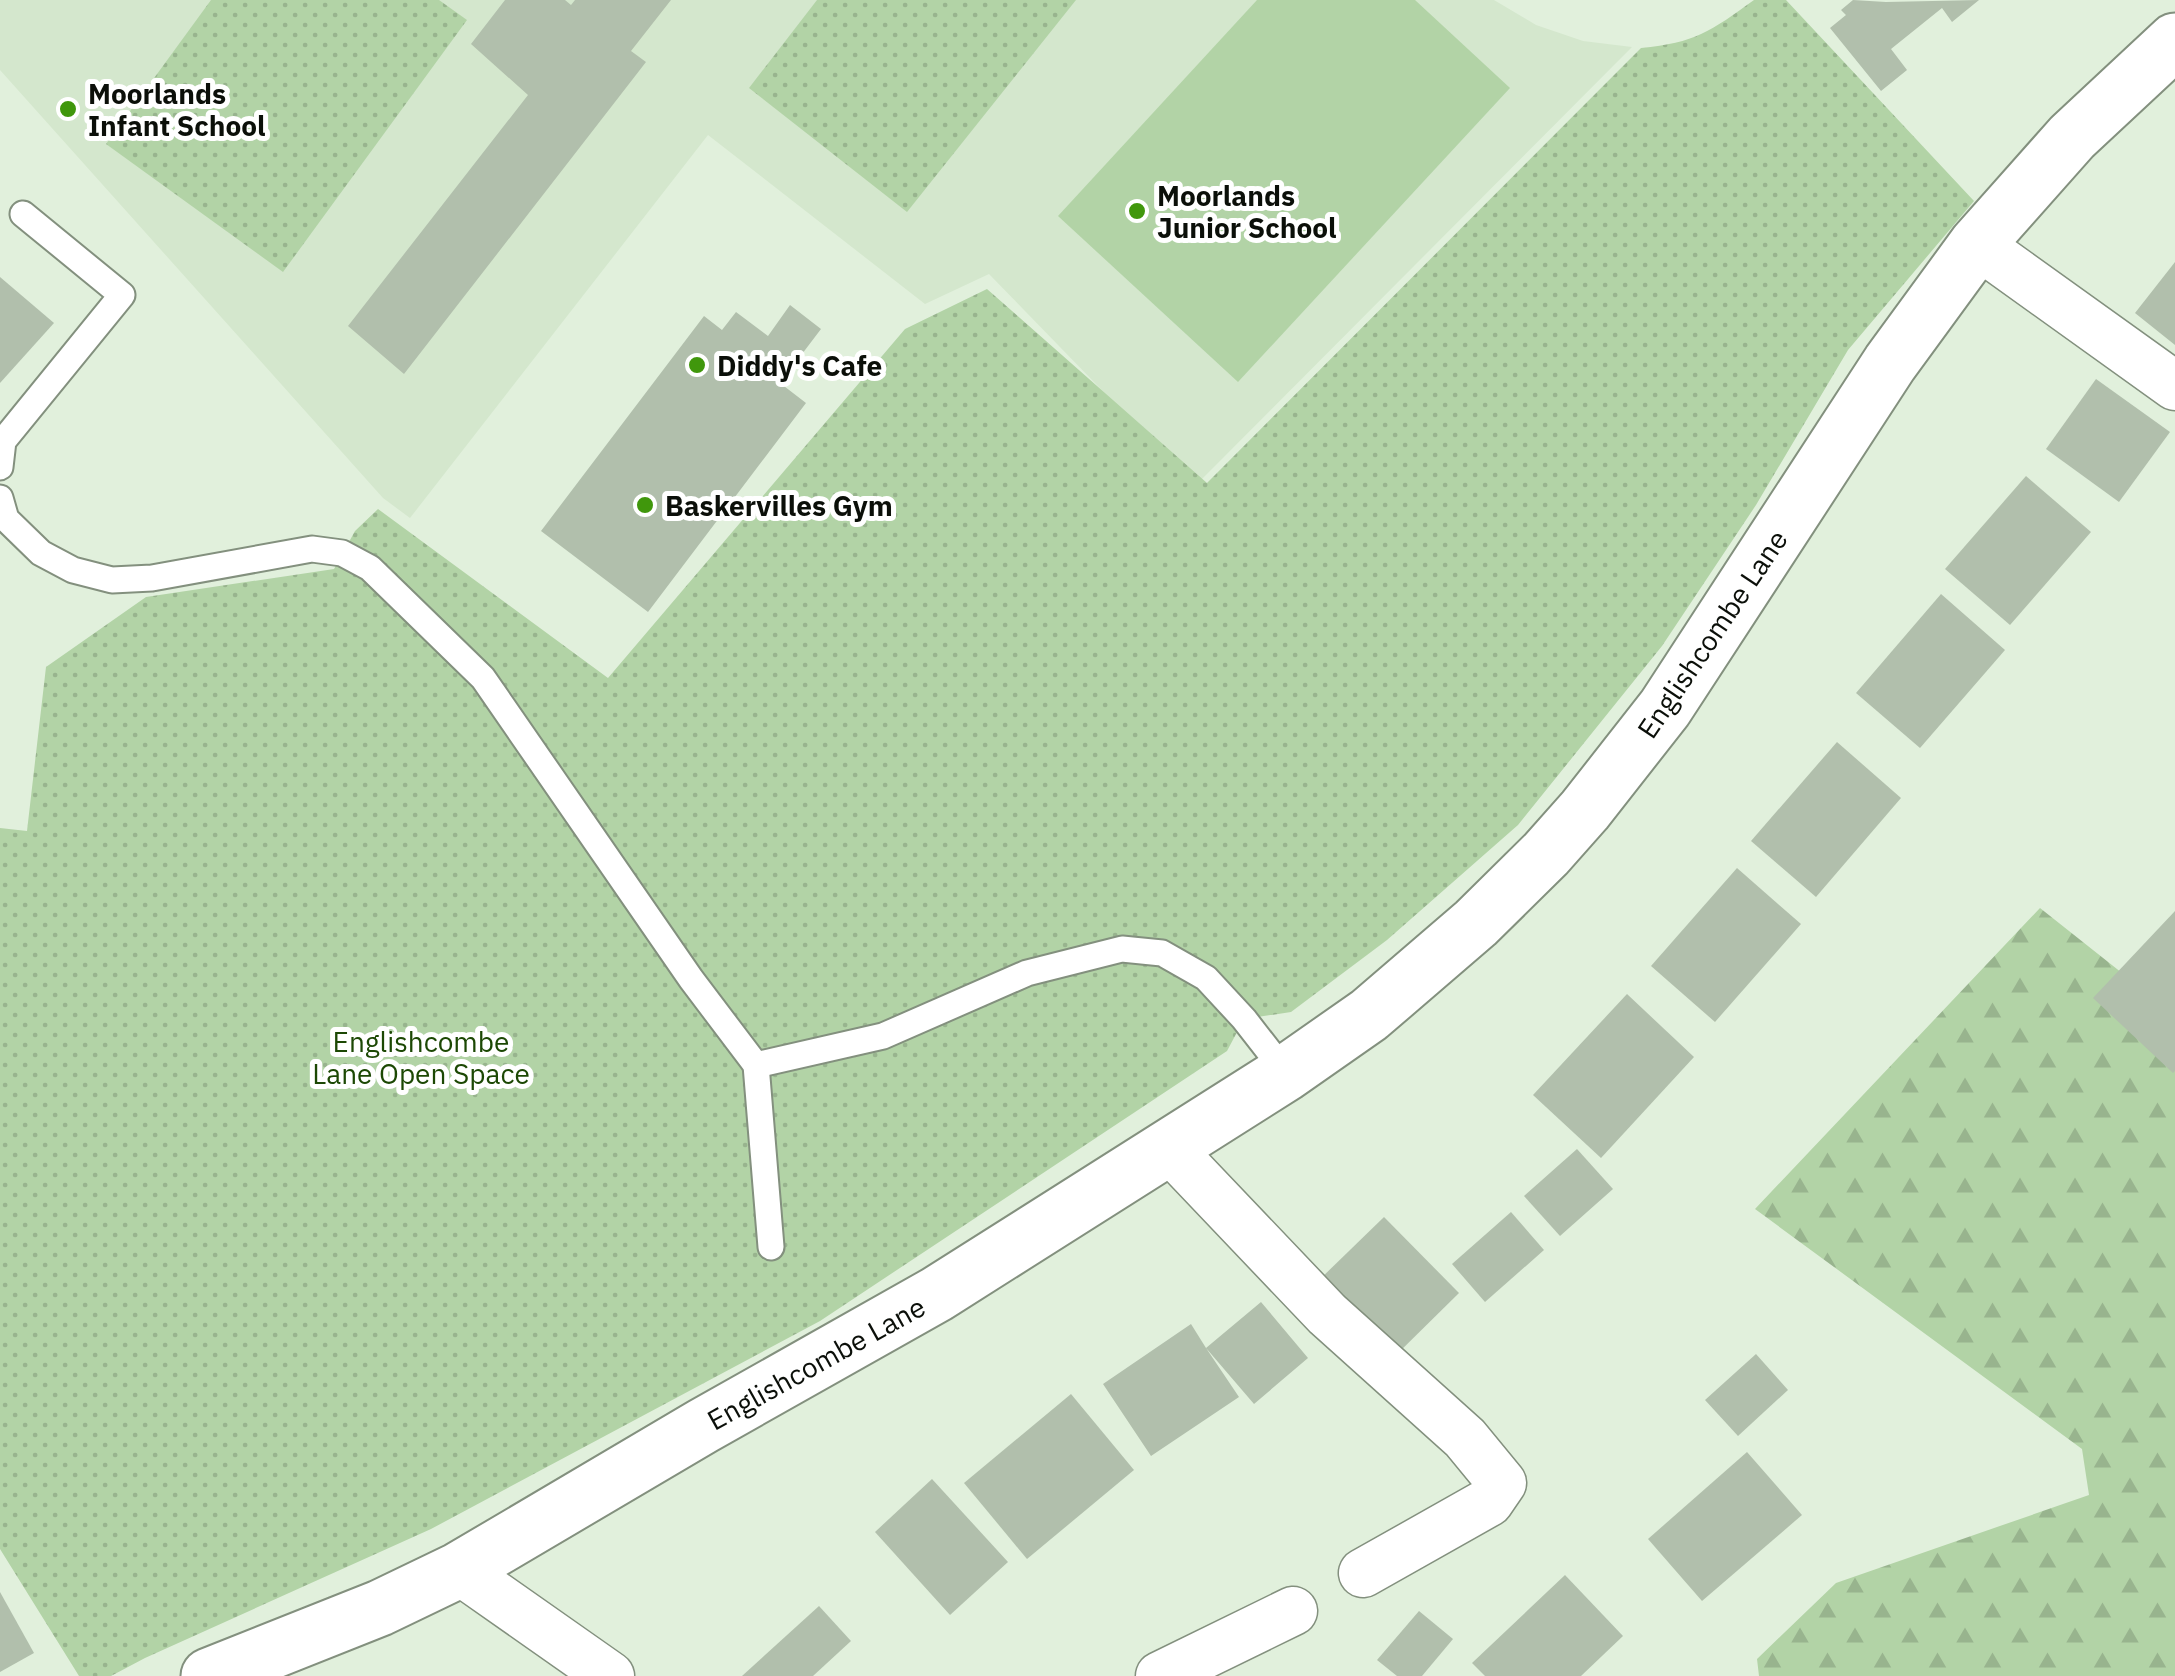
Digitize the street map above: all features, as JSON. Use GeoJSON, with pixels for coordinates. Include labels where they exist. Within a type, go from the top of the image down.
{"type":"FeatureCollection","features":[{"type":"Feature","properties":{"kind":"street","name":"Englishcombe Lane"},"geometry":{"type":"LineString","coordinates":[[210,1676],[380,1608],[459,1570],[937,1294],[1286,1073],[1369,1014],[1476,923],[1585,810],[1665,708],[1890,363],[1977,244],[2072,136],[2175,41]]}},
{"type":"Feature","properties":{"kind":"street"},"geometry":{"type":"LineString","coordinates":[[1977,244],[2175,386]]}},
{"type":"Feature","properties":{"kind":"street"},"geometry":{"type":"LineString","coordinates":[[1168,1147],[1327,1314],[1466,1438],[1502,1483],[1489,1502],[1363,1573]]}},
{"type":"Feature","properties":{"kind":"street"},"geometry":{"type":"LineString","coordinates":[[459,1570],[610,1676]]}},
{"type":"Feature","properties":{"kind":"street"},"geometry":{"type":"LineString","coordinates":[[1160,1676],[1294,1611]]}},
{"type":"Feature","properties":{"kind":"lane"},"geometry":{"type":"LineString","coordinates":[[0,467],[3,441],[122,295],[24,214]]}},
{"type":"Feature","properties":{"kind":"lane"},"geometry":{"type":"LineString","coordinates":[[0,498],[6,520],[40,553],[74,570],[112,580],[152,578],[312,549],[342,554],[370,568],[483,678],[691,979],[756,1065],[771,1247]]}},
{"type":"Feature","properties":{"kind":"lane"},"geometry":{"type":"LineString","coordinates":[[756,1065],[883,1036],[1027,973],[1122,950],[1162,953],[1206,978],[1286,1073]]}},
{"type":"Feature","properties":{"kind":"shaded area","name":"Moorlands Junior School"},"geometry":{"type":"Polygon","coordinates":[[[0,0],[1494,0],[1536,25],[1583,41],[1632,47],[1195,486],[989,274],[925,304],[708,135],[410,518],[383,498],[0,70],[0,0]]]}},
{"type":"Feature","properties":{"kind":"green space"},"geometry":{"type":"Polygon","coordinates":[[[211,0],[439,0],[467,20],[283,272],[106,144],[211,0]]]}},
{"type":"Feature","properties":{"kind":"green space"},"geometry":{"type":"Polygon","coordinates":[[[817,0],[1076,0],[907,212],[749,88],[817,0]]]}},
{"type":"Feature","properties":{"kind":"green space"},"geometry":{"type":"Polygon","coordinates":[[[1257,0],[1415,0],[1510,88],[1238,382],[1058,216],[1257,0]]]}},
{"type":"Feature","properties":{"kind":"green space","name":"Englishcombe Lane Open Space"},"geometry":{"type":"Polygon","coordinates":[[[1754,0],[1786,0],[1974,201],[1848,350],[1756,505],[1662,646],[1518,825],[1387,940],[1291,1012],[1244,1019],[1227,1051],[820,1321],[431,1529],[111,1676],[79,1676],[0,1549],[0,828],[27,831],[46,667],[146,597],[334,569],[355,531],[378,509],[608,678],[905,329],[987,289],[1207,483],[1641,48],[1702,34],[1754,0]]]}},
{"type":"Feature","properties":{"kind":"green space"},"geometry":{"type":"Polygon","coordinates":[[[2040,908],[2175,1015],[2175,1676],[1759,1676],[1757,1659],[1836,1583],[2089,1495],[2082,1449],[1755,1209],[2040,908]]]}},
{"type":"Feature","properties":{"kind":"building"},"geometry":{"type":"Polygon","coordinates":[[[505,0],[565,0],[571,5],[575,0],[671,0],[631,51],[646,62],[404,374],[348,326],[528,95],[471,44],[505,0]]]}},
{"type":"Feature","properties":{"kind":"building"},"geometry":{"type":"Polygon","coordinates":[[[1853,0],[1979,0],[1952,22],[1942,8],[1891,49],[1907,70],[1881,91],[1830,28],[1846,15],[1841,10],[1853,0]]]}},
{"type":"Feature","properties":{"kind":"building"},"geometry":{"type":"Polygon","coordinates":[[[2175,262],[2175,345],[2135,313],[2175,262]]]}},
{"type":"Feature","properties":{"kind":"building"},"geometry":{"type":"Polygon","coordinates":[[[0,277],[54,323],[0,383],[0,277]]]}},
{"type":"Feature","properties":{"kind":"building"},"geometry":{"type":"Polygon","coordinates":[[[790,305],[821,329],[780,383],[806,403],[648,612],[541,531],[704,316],[722,330],[736,312],[768,336],[790,305]]]}},
{"type":"Feature","properties":{"kind":"building"},"geometry":{"type":"Polygon","coordinates":[[[2096,379],[2170,432],[2119,502],[2046,449],[2096,379]]]}},
{"type":"Feature","properties":{"kind":"building"},"geometry":{"type":"Polygon","coordinates":[[[2026,476],[2091,532],[2010,625],[1945,569],[2026,476]]]}},
{"type":"Feature","properties":{"kind":"building"},"geometry":{"type":"Polygon","coordinates":[[[1941,594],[2005,650],[1920,748],[1856,693],[1941,594]]]}},
{"type":"Feature","properties":{"kind":"building"},"geometry":{"type":"Polygon","coordinates":[[[1837,742],[1901,798],[1816,897],[1751,841],[1837,742]]]}},
{"type":"Feature","properties":{"kind":"building"},"geometry":{"type":"Polygon","coordinates":[[[1737,868],[1801,924],[1715,1022],[1651,966],[1737,868]]]}},
{"type":"Feature","properties":{"kind":"building"},"geometry":{"type":"Polygon","coordinates":[[[2175,911],[2175,1071],[2173,1073],[2093,998],[2175,911]]]}},
{"type":"Feature","properties":{"kind":"building"},"geometry":{"type":"Polygon","coordinates":[[[1627,994],[1694,1057],[1601,1158],[1533,1095],[1627,994]]]}},
{"type":"Feature","properties":{"kind":"building"},"geometry":{"type":"Polygon","coordinates":[[[1577,1149],[1613,1189],[1560,1236],[1524,1196],[1577,1149]]]}},
{"type":"Feature","properties":{"kind":"building"},"geometry":{"type":"Polygon","coordinates":[[[1511,1212],[1544,1250],[1485,1302],[1452,1264],[1511,1212]]]}},
{"type":"Feature","properties":{"kind":"building"},"geometry":{"type":"Polygon","coordinates":[[[1384,1217],[1459,1293],[1390,1361],[1315,1284],[1384,1217]]]}},
{"type":"Feature","properties":{"kind":"building"},"geometry":{"type":"Polygon","coordinates":[[[1261,1302],[1308,1358],[1254,1404],[1206,1348],[1261,1302]]]}},
{"type":"Feature","properties":{"kind":"building"},"geometry":{"type":"Polygon","coordinates":[[[1191,1324],[1239,1397],[1151,1456],[1103,1384],[1191,1324]]]}},
{"type":"Feature","properties":{"kind":"building"},"geometry":{"type":"Polygon","coordinates":[[[1756,1354],[1788,1390],[1738,1436],[1705,1400],[1756,1354]]]}},
{"type":"Feature","properties":{"kind":"building"},"geometry":{"type":"Polygon","coordinates":[[[1071,1394],[1134,1470],[1027,1559],[964,1483],[1071,1394]]]}},
{"type":"Feature","properties":{"kind":"building"},"geometry":{"type":"Polygon","coordinates":[[[1747,1452],[1802,1515],[1702,1601],[1648,1539],[1747,1452]]]}},
{"type":"Feature","properties":{"kind":"building"},"geometry":{"type":"Polygon","coordinates":[[[932,1479],[1008,1562],[950,1615],[875,1532],[932,1479]]]}},
{"type":"Feature","properties":{"kind":"building"},"geometry":{"type":"Polygon","coordinates":[[[1565,1575],[1623,1636],[1581,1676],[1485,1676],[1472,1663],[1565,1575]]]}},
{"type":"Feature","properties":{"kind":"building"},"geometry":{"type":"Polygon","coordinates":[[[0,1592],[34,1653],[0,1672],[0,1592]]]}},
{"type":"Feature","properties":{"kind":"building"},"geometry":{"type":"Polygon","coordinates":[[[819,1606],[851,1641],[813,1676],[742,1676],[819,1606]]]}},
{"type":"Feature","properties":{"kind":"building"},"geometry":{"type":"Polygon","coordinates":[[[1419,1611],[1453,1639],[1422,1676],[1397,1676],[1377,1660],[1419,1611]]]}},
{"type":"Feature","properties":{"kind":"place","name":"Moorlands Infant School"},"geometry":{"type":"Point","coordinates":[68,109]}},
{"type":"Feature","properties":{"kind":"place","name":"Moorlands Junior School"},"geometry":{"type":"Point","coordinates":[1137,211]}},
{"type":"Feature","properties":{"kind":"place","name":"Diddy's Cafe"},"geometry":{"type":"Point","coordinates":[697,365]}},
{"type":"Feature","properties":{"kind":"place","name":"Baskervilles Gym"},"geometry":{"type":"Point","coordinates":[645,505]}}]}
